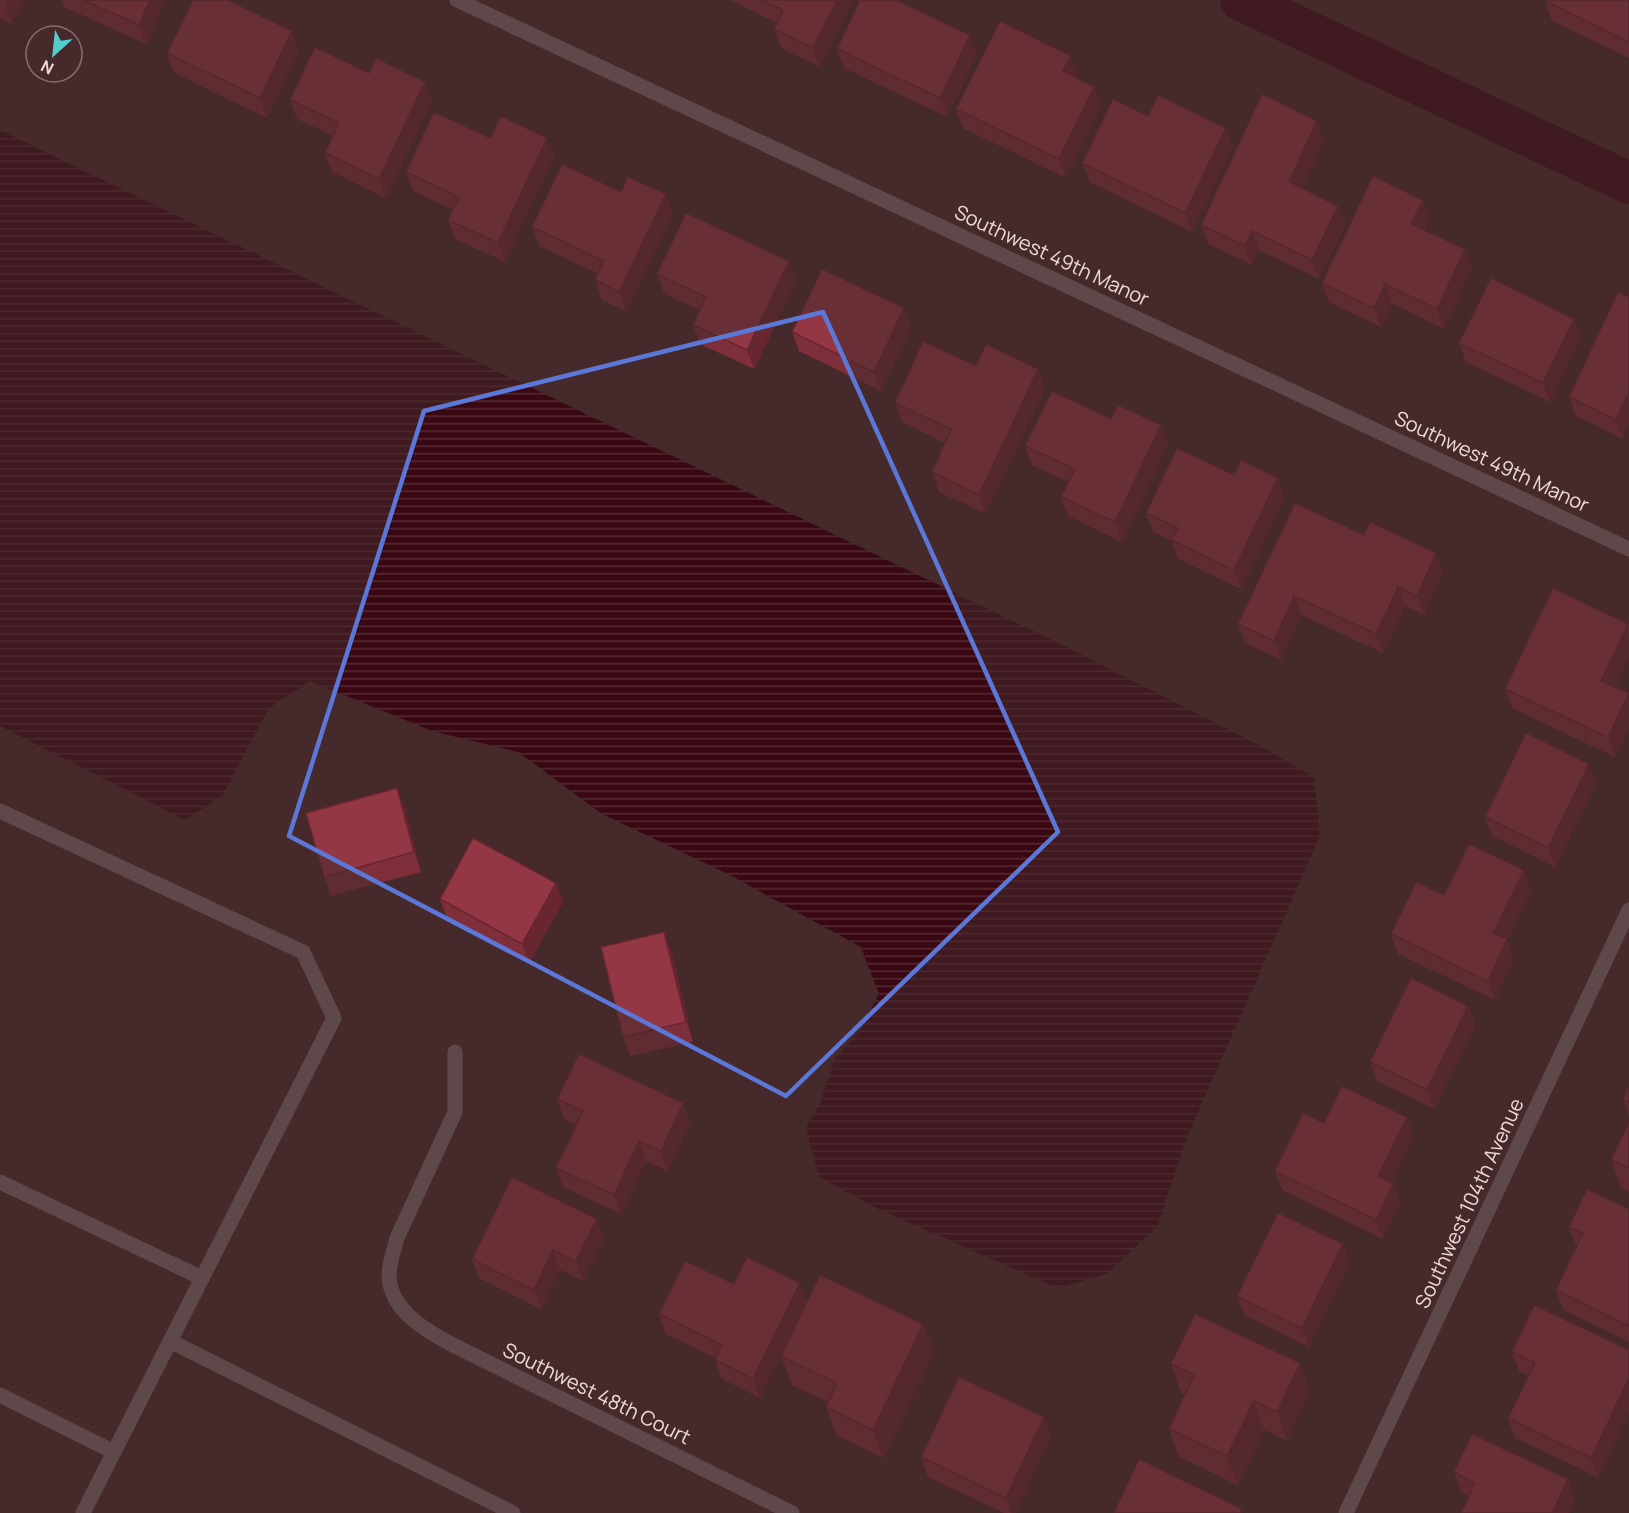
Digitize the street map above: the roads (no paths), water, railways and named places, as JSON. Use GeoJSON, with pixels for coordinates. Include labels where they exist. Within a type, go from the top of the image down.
{"type":"FeatureCollection","features":[{"type":"Feature","properties":{"kind":"street","name":"Southwest 49th Manor"},"geometry":{"type":"LineString","coordinates":[[457,0],[1629,549]]}},
{"type":"Feature","properties":{"kind":"street"},"geometry":{"type":"LineString","coordinates":[[0,811],[303,952],[334,1018],[83,1513]]}},
{"type":"Feature","properties":{"kind":"street","name":"Southwest 104th Avenue"},"geometry":{"type":"LineString","coordinates":[[1346,1513],[1629,910]]}},
{"type":"Feature","properties":{"kind":"street","name":"Southwest 48th Court"},"geometry":{"type":"LineString","coordinates":[[455,1052],[455,1112],[397,1238],[389,1277],[395,1296],[410,1318],[428,1332],[792,1513]]}},
{"type":"Feature","properties":{"kind":"street"},"geometry":{"type":"LineString","coordinates":[[0,1182],[202,1278]]}},
{"type":"Feature","properties":{"kind":"street"},"geometry":{"type":"LineString","coordinates":[[170,1341],[513,1513]]}},
{"type":"Feature","properties":{"kind":"street"},"geometry":{"type":"LineString","coordinates":[[0,1395],[114,1452]]}},
{"type":"Feature","properties":{"kind":"waterway"},"geometry":{"type":"LineString","coordinates":[[1241,0],[1629,183]]}}]}
